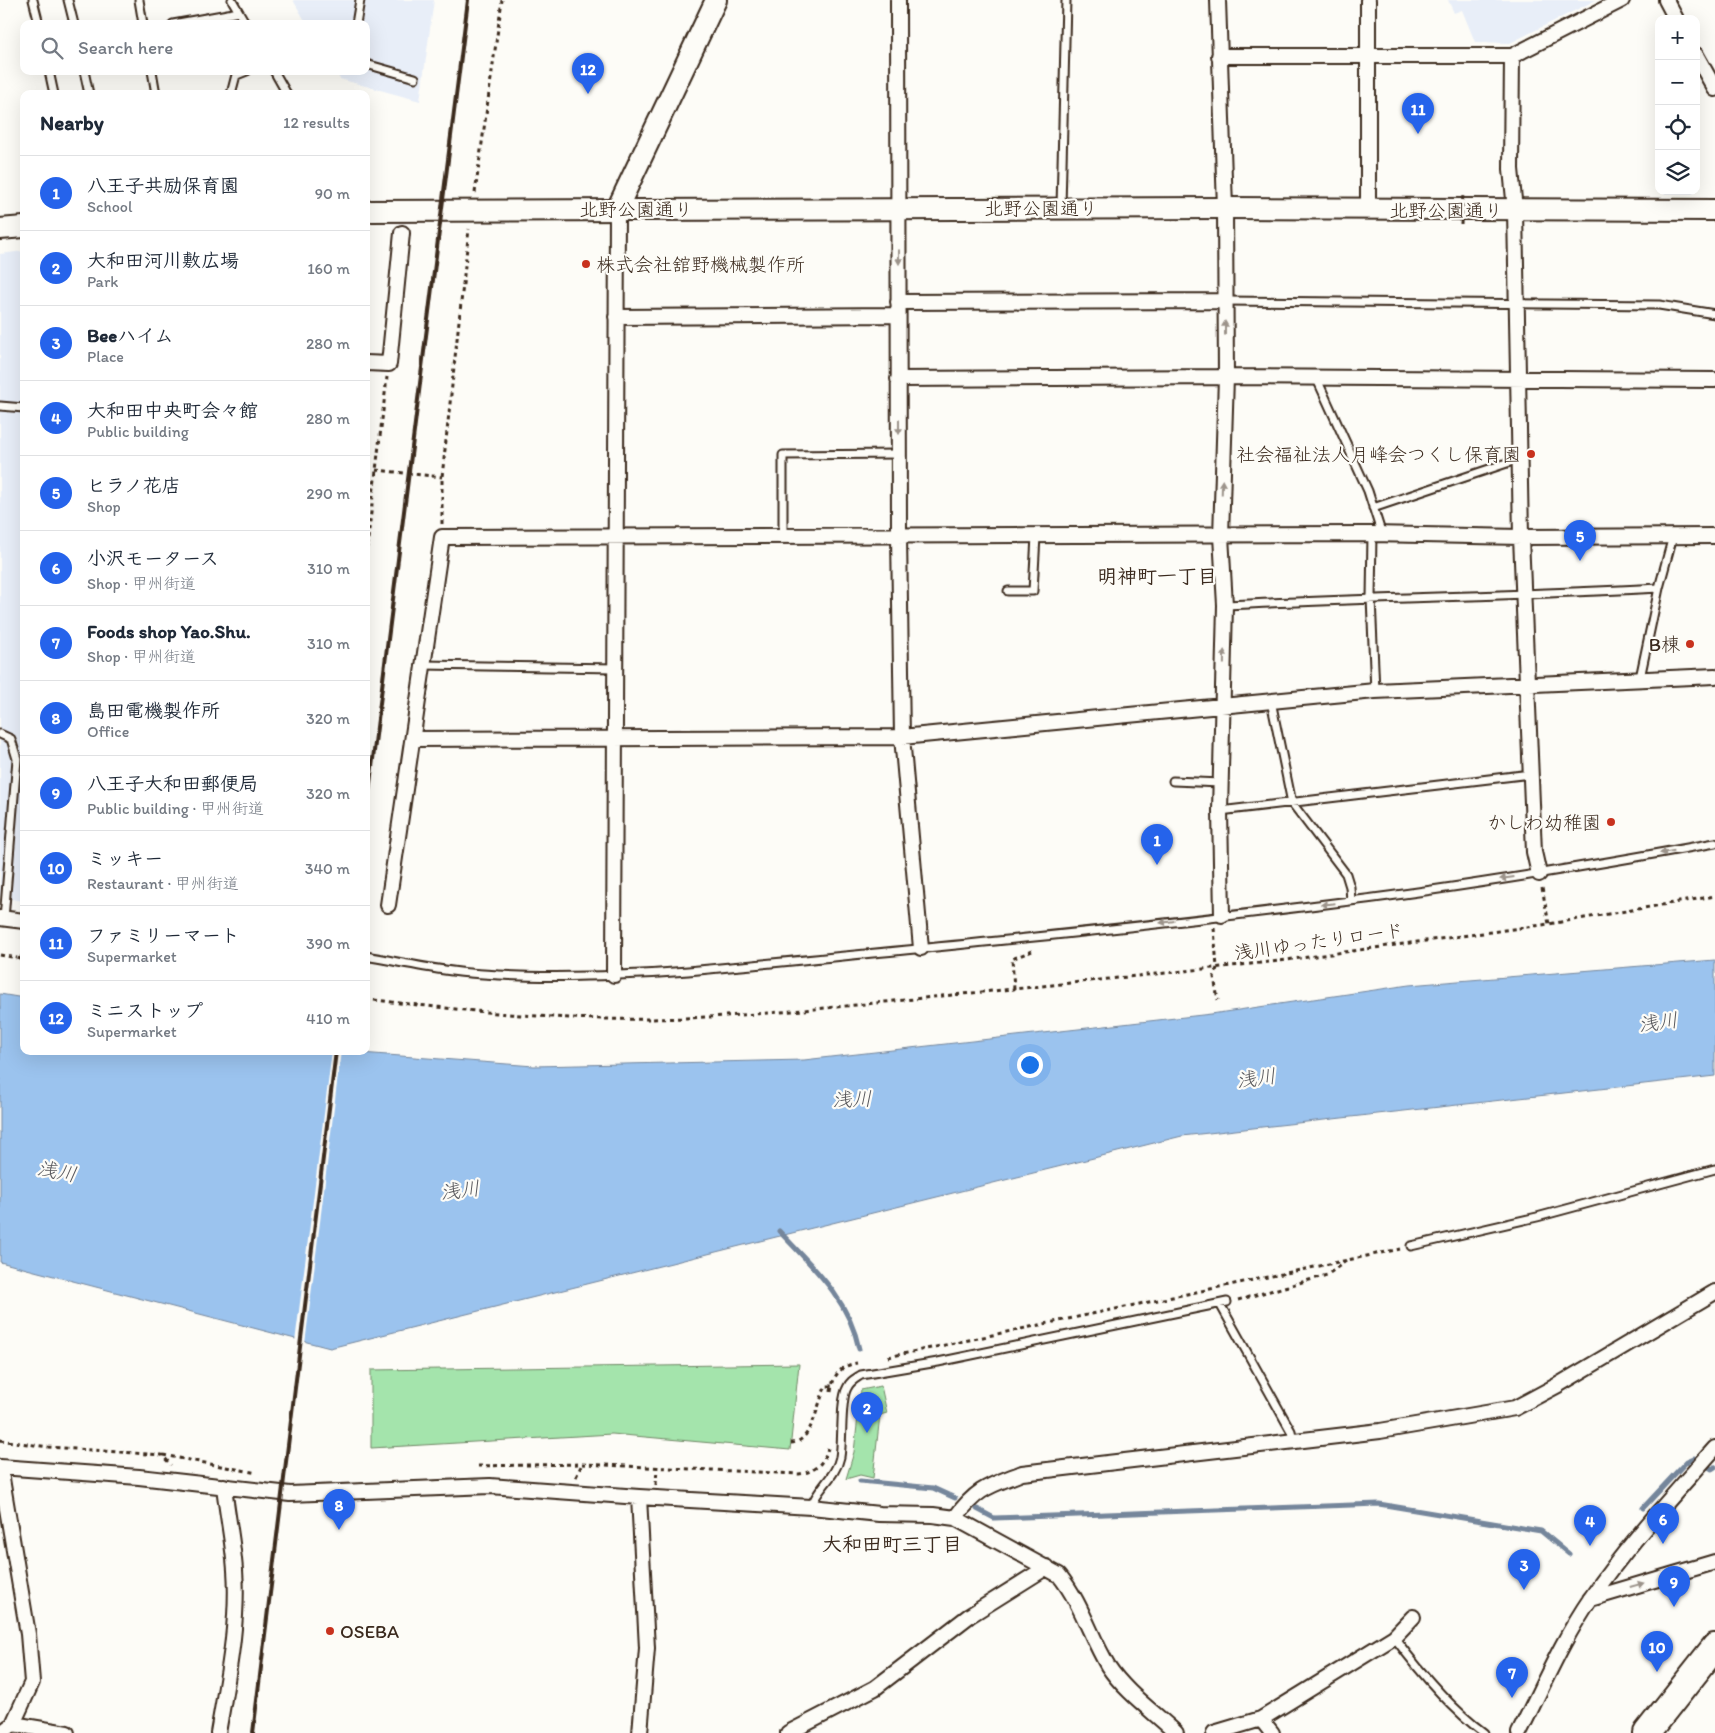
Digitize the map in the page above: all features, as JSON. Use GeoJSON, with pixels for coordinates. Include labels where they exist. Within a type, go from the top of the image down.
{"type":"FeatureCollection","features":[{"type":"Feature","properties":{"kind":"highway"},"geometry":{"type":"LineString","coordinates":[[1647,1733],[1715,1647]]}},
{"type":"Feature","properties":{"kind":"street"},"geometry":{"type":"LineString","coordinates":[[614,975],[617,209],[716,0]]}},
{"type":"Feature","properties":{"kind":"street"},"geometry":{"type":"LineString","coordinates":[[898,0],[898,379],[902,737],[920,948]]}},
{"type":"Feature","properties":{"kind":"street"},"geometry":{"type":"LineString","coordinates":[[1218,0],[1225,208],[1226,376],[1220,536],[1225,605],[1220,811],[1222,915]]}},
{"type":"Feature","properties":{"kind":"street"},"geometry":{"type":"LineString","coordinates":[[1368,0],[1368,210]]}},
{"type":"Feature","properties":{"kind":"street"},"geometry":{"type":"LineString","coordinates":[[1219,56],[1512,56],[1622,0]]}},
{"type":"Feature","properties":{"kind":"street"},"geometry":{"type":"LineString","coordinates":[[1666,0],[1674,15]]}},
{"type":"Feature","properties":{"kind":"street"},"geometry":{"type":"LineString","coordinates":[[1512,56],[1511,169],[1515,210],[1521,537],[1534,852],[1539,874]]}},
{"type":"Feature","properties":{"kind":"street"},"geometry":{"type":"LineString","coordinates":[[1699,60],[1715,89]]}},
{"type":"Feature","properties":{"kind":"street","name":"北野公園通り"},"geometry":{"type":"LineString","coordinates":[[370,211],[1061,208],[1715,210]]}},
{"type":"Feature","properties":{"kind":"street"},"geometry":{"type":"LineString","coordinates":[[0,229],[20,227]]}},
{"type":"Feature","properties":{"kind":"street"},"geometry":{"type":"LineString","coordinates":[[370,363],[389,364],[402,233]]}},
{"type":"Feature","properties":{"kind":"street"},"geometry":{"type":"LineString","coordinates":[[616,317],[1225,301]]}},
{"type":"Feature","properties":{"kind":"street"},"geometry":{"type":"LineString","coordinates":[[898,379],[1226,376],[1715,380]]}},
{"type":"Feature","properties":{"kind":"street"},"geometry":{"type":"LineString","coordinates":[[388,905],[442,537],[1377,534],[1521,537],[1715,536]]}},
{"type":"Feature","properties":{"kind":"street"},"geometry":{"type":"LineString","coordinates":[[412,739],[902,737],[1375,690],[1715,676]]}},
{"type":"Feature","properties":{"kind":"street"},"geometry":{"type":"LineString","coordinates":[[2,918],[20,920]]}},
{"type":"Feature","properties":{"kind":"street"},"geometry":{"type":"LineString","coordinates":[[954,1518],[969,1499],[985,1488],[1022,1473],[1380,1431],[1515,1408],[1558,1385],[1715,1292]]}},
{"type":"Feature","properties":{"kind":"street"},"geometry":{"type":"LineString","coordinates":[[1519,1733],[1574,1625],[1590,1599],[1614,1566],[1715,1448]]}},
{"type":"Feature","properties":{"kind":"street"},"geometry":{"type":"LineString","coordinates":[[1,1733],[12,1724],[32,1682],[28,1634],[0,1467],[195,1483],[290,1494],[490,1486],[811,1507],[880,1514],[933,1515],[954,1518],[1059,1575],[1069,1588],[1108,1666],[1122,1684],[1176,1733]]}},
{"type":"Feature","properties":{"kind":"street"},"geometry":{"type":"LineString","coordinates":[[218,1733],[232,1650],[235,1603],[235,1570],[224,1486]]}},
{"type":"Feature","properties":{"kind":"street"},"geometry":{"type":"LineString","coordinates":[[639,1497],[647,1648],[640,1733]]}},
{"type":"Feature","properties":{"kind":"street"},"geometry":{"type":"LineString","coordinates":[[1590,1599],[1715,1562]]}},
{"type":"Feature","properties":{"kind":"street"},"geometry":{"type":"LineString","coordinates":[[788,1733],[875,1688],[969,1616],[1047,1567]]}},
{"type":"Feature","properties":{"kind":"street"},"geometry":{"type":"LineString","coordinates":[[1214,1733],[1261,1719],[1394,1637],[1413,1617]]}},
{"type":"Feature","properties":{"kind":"street"},"geometry":{"type":"LineString","coordinates":[[1261,1719],[1272,1733]]}},
{"type":"Feature","properties":{"kind":"street"},"geometry":{"type":"LineString","coordinates":[[12,1724],[67,1733]]}},
{"type":"Feature","properties":{"kind":"lane"},"geometry":{"type":"LineString","coordinates":[[33,0],[38,20]]}},
{"type":"Feature","properties":{"kind":"lane"},"geometry":{"type":"LineString","coordinates":[[68,0],[73,20]]}},
{"type":"Feature","properties":{"kind":"lane"},"geometry":{"type":"LineString","coordinates":[[139,0],[142,20]]}},
{"type":"Feature","properties":{"kind":"lane"},"geometry":{"type":"LineString","coordinates":[[232,0],[244,20]]}},
{"type":"Feature","properties":{"kind":"lane"},"geometry":{"type":"LineString","coordinates":[[357,20],[360,0]]}},
{"type":"Feature","properties":{"kind":"lane"},"geometry":{"type":"LineString","coordinates":[[1061,208],[1066,0]]}},
{"type":"Feature","properties":{"kind":"lane"},"geometry":{"type":"LineString","coordinates":[[194,20],[239,12]]}},
{"type":"Feature","properties":{"kind":"lane"},"geometry":{"type":"LineString","coordinates":[[226,14],[227,20]]}},
{"type":"Feature","properties":{"kind":"lane"},"geometry":{"type":"LineString","coordinates":[[370,65],[415,78]]}},
{"type":"Feature","properties":{"kind":"lane"},"geometry":{"type":"LineString","coordinates":[[50,75],[53,90]]}},
{"type":"Feature","properties":{"kind":"lane"},"geometry":{"type":"LineString","coordinates":[[85,75],[88,90]]}},
{"type":"Feature","properties":{"kind":"lane"},"geometry":{"type":"LineString","coordinates":[[153,75],[155,90]]}},
{"type":"Feature","properties":{"kind":"lane"},"geometry":{"type":"LineString","coordinates":[[232,90],[236,75]]}},
{"type":"Feature","properties":{"kind":"lane"},"geometry":{"type":"LineString","coordinates":[[276,75],[285,90]]}},
{"type":"Feature","properties":{"kind":"lane"},"geometry":{"type":"LineString","coordinates":[[1225,301],[1516,302],[1659,305],[1715,314]]}},
{"type":"Feature","properties":{"kind":"lane"},"geometry":{"type":"LineString","coordinates":[[1316,377],[1368,491],[1373,508],[1377,534],[1371,598],[1375,690]]}},
{"type":"Feature","properties":{"kind":"lane"},"geometry":{"type":"LineString","coordinates":[[0,406],[20,408]]}},
{"type":"Feature","properties":{"kind":"lane"},"geometry":{"type":"LineString","coordinates":[[783,536],[783,455],[899,454]]}},
{"type":"Feature","properties":{"kind":"lane"},"geometry":{"type":"LineString","coordinates":[[1373,508],[1519,460]]}},
{"type":"Feature","properties":{"kind":"lane"},"geometry":{"type":"LineString","coordinates":[[1008,591],[1033,591],[1036,536]]}},
{"type":"Feature","properties":{"kind":"lane"},"geometry":{"type":"LineString","coordinates":[[1640,678],[1659,588],[1673,536]]}},
{"type":"Feature","properties":{"kind":"lane"},"geometry":{"type":"LineString","coordinates":[[1225,605],[1371,598],[1523,596],[1659,588]]}},
{"type":"Feature","properties":{"kind":"lane"},"geometry":{"type":"LineString","coordinates":[[423,664],[616,668]]}},
{"type":"Feature","properties":{"kind":"lane"},"geometry":{"type":"LineString","coordinates":[[1271,701],[1292,803],[1346,874],[1350,886],[1351,901]]}},
{"type":"Feature","properties":{"kind":"lane"},"geometry":{"type":"LineString","coordinates":[[0,734],[11,739],[17,759],[2,918]]}},
{"type":"Feature","properties":{"kind":"lane"},"geometry":{"type":"LineString","coordinates":[[1220,811],[1531,774]]}},
{"type":"Feature","properties":{"kind":"lane"},"geometry":{"type":"LineString","coordinates":[[1172,780],[1221,782]]}},
{"type":"Feature","properties":{"kind":"lane"},"geometry":{"type":"LineString","coordinates":[[370,957],[481,974],[614,975],[718,968],[1351,901],[1539,874],[1715,844]]}},
{"type":"Feature","properties":{"kind":"lane"},"geometry":{"type":"LineString","coordinates":[[1410,1246],[1537,1217],[1715,1169]]}},
{"type":"Feature","properties":{"kind":"lane"},"geometry":{"type":"LineString","coordinates":[[811,1507],[836,1470],[842,1445],[845,1392],[852,1381],[861,1375],[938,1362],[1227,1302]]}},
{"type":"Feature","properties":{"kind":"lane"},"geometry":{"type":"LineString","coordinates":[[1220,1304],[1291,1431],[1293,1440]]}},
{"type":"Feature","properties":{"kind":"lane"},"geometry":{"type":"LineString","coordinates":[[1394,1637],[1420,1672],[1469,1722],[1484,1733]]}},
{"type":"Feature","properties":{"kind":"path"},"geometry":{"type":"LineString","coordinates":[[475,194],[502,0]]}},
{"type":"Feature","properties":{"kind":"path"},"geometry":{"type":"LineString","coordinates":[[1461,224],[1463,194]]}},
{"type":"Feature","properties":{"kind":"path"},"geometry":{"type":"LineString","coordinates":[[442,537],[442,477],[469,228]]}},
{"type":"Feature","properties":{"kind":"path"},"geometry":{"type":"LineString","coordinates":[[370,522],[389,364]]}},
{"type":"Feature","properties":{"kind":"path"},"geometry":{"type":"LineString","coordinates":[[376,470],[442,477]]}},
{"type":"Feature","properties":{"kind":"path"},"geometry":{"type":"LineString","coordinates":[[1543,892],[1549,924]]}},
{"type":"Feature","properties":{"kind":"path","name":"浅川ゆったりロード"},"geometry":{"type":"LineString","coordinates":[[370,999],[528,1016],[648,1019],[726,1016],[1217,968],[1549,924],[1715,896]]}},
{"type":"Feature","properties":{"kind":"path"},"geometry":{"type":"LineString","coordinates":[[1216,939],[1217,968],[1214,977],[1218,1000]]}},
{"type":"Feature","properties":{"kind":"path"},"geometry":{"type":"LineString","coordinates":[[1014,989],[1012,959],[1016,955],[1040,948]]}},
{"type":"Feature","properties":{"kind":"path"},"geometry":{"type":"LineString","coordinates":[[0,955],[20,959]]}},
{"type":"Feature","properties":{"kind":"path"},"geometry":{"type":"LineString","coordinates":[[900,1354],[1410,1246]]}},
{"type":"Feature","properties":{"kind":"path"},"geometry":{"type":"LineString","coordinates":[[1227,1302],[1327,1275],[1346,1260]]}},
{"type":"Feature","properties":{"kind":"path"},"geometry":{"type":"LineString","coordinates":[[791,1443],[798,1442],[807,1435],[826,1386],[832,1385],[831,1394]]}},
{"type":"Feature","properties":{"kind":"path"},"geometry":{"type":"LineString","coordinates":[[478,1466],[582,1464],[799,1474],[811,1471],[823,1462],[828,1439]]}},
{"type":"Feature","properties":{"kind":"path"},"geometry":{"type":"LineString","coordinates":[[0,1440],[48,1447],[162,1455],[261,1474]]}},
{"type":"Feature","properties":{"kind":"path"},"geometry":{"type":"LineString","coordinates":[[162,1455],[181,1475],[195,1483]]}},
{"type":"Feature","properties":{"kind":"shaded area"},"geometry":{"type":"Polygon","coordinates":[[[293,0],[434,0],[420,101],[340,79],[338,75],[370,75],[370,20],[305,20],[293,0]]]}},
{"type":"Feature","properties":{"kind":"shaded area"},"geometry":{"type":"Polygon","coordinates":[[[1448,0],[1596,0],[1510,43],[1475,42],[1462,10],[1454,13],[1448,0]]]}},
{"type":"Feature","properties":{"kind":"shaded area"},"geometry":{"type":"Polygon","coordinates":[[[20,252],[20,900],[0,897],[0,254],[20,252]]]}},
{"type":"Feature","properties":{"kind":"green space"},"geometry":{"type":"Polygon","coordinates":[[[799,1364],[790,1450],[612,1434],[371,1448],[371,1370],[799,1364]]]}},
{"type":"Feature","properties":{"kind":"green space"},"geometry":{"type":"Polygon","coordinates":[[[881,1386],[887,1413],[880,1415],[873,1478],[860,1475],[846,1479],[854,1452],[861,1390],[881,1386]]]}},
{"type":"Feature","properties":{"kind":"water","name":"浅川"},"geometry":{"type":"Polygon","coordinates":[[[1715,960],[1715,1076],[1182,1136],[330,1348],[0,1262],[0,994],[20,997],[20,1055],[370,1054],[534,1066],[804,1060],[1211,1014],[1409,985],[1715,960]]]}},
{"type":"Feature","properties":{"kind":"pier"},"geometry":{"type":"Polygon","coordinates":[[[331,1055],[341,1055],[305,1344],[295,1342],[331,1055]]]}},
{"type":"Feature","properties":{"kind":"waterway"},"geometry":{"type":"LineString","coordinates":[[779,1231],[817,1271],[838,1299],[854,1331],[859,1349]]}},
{"type":"Feature","properties":{"kind":"waterway"},"geometry":{"type":"LineString","coordinates":[[1643,1508],[1687,1461],[1694,1458],[1712,1469],[1715,1467]]}},
{"type":"Feature","properties":{"kind":"waterway"},"geometry":{"type":"LineString","coordinates":[[860,1481],[933,1488],[955,1498]]}},
{"type":"Feature","properties":{"kind":"waterway"},"geometry":{"type":"LineString","coordinates":[[977,1509],[994,1518],[1379,1504],[1541,1531],[1569,1554]]}},
{"type":"Feature","properties":{"kind":"railway"},"geometry":{"type":"LineString","coordinates":[[370,783],[468,0]]}},
{"type":"Feature","properties":{"kind":"railway"},"geometry":{"type":"LineString","coordinates":[[253,1733],[336,1055]]}},
{"type":"Feature","properties":{"kind":"place","name":"ミニストップ"},"geometry":{"type":"Point","coordinates":[588,94]}},
{"type":"Feature","properties":{"kind":"place","name":"ファミリーマート"},"geometry":{"type":"Point","coordinates":[1418,134]}},
{"type":"Feature","properties":{"kind":"place","name":"株式会社舘野機械製作所"},"geometry":{"type":"Point","coordinates":[586,264]}},
{"type":"Feature","properties":{"kind":"place","name":"社会福祉法人月峰会つくし保育園"},"geometry":{"type":"Point","coordinates":[1531,454]}},
{"type":"Feature","properties":{"kind":"place","name":"ヒラノ花店"},"geometry":{"type":"Point","coordinates":[1580,561]}},
{"type":"Feature","properties":{"kind":"place","name":"B棟"},"geometry":{"type":"Point","coordinates":[1690,644]}},
{"type":"Feature","properties":{"kind":"place","name":"かしわ幼稚園"},"geometry":{"type":"Point","coordinates":[1611,822]}},
{"type":"Feature","properties":{"kind":"place","name":"八王子共励保育園"},"geometry":{"type":"Point","coordinates":[1157,865]}},
{"type":"Feature","properties":{"kind":"place","name":"大和田河川敷広場"},"geometry":{"type":"Point","coordinates":[867,1433]}},
{"type":"Feature","properties":{"kind":"place","name":"島田電機製作所"},"geometry":{"type":"Point","coordinates":[339,1530]}},
{"type":"Feature","properties":{"kind":"place","name":"小沢モータース"},"geometry":{"type":"Point","coordinates":[1663,1544]}},
{"type":"Feature","properties":{"kind":"place","name":"大和田中央町会々館"},"geometry":{"type":"Point","coordinates":[1590,1546]}},
{"type":"Feature","properties":{"kind":"place","name":"Beeハイム"},"geometry":{"type":"Point","coordinates":[1524,1590]}},
{"type":"Feature","properties":{"kind":"place","name":"八王子大和田郵便局"},"geometry":{"type":"Point","coordinates":[1674,1607]}},
{"type":"Feature","properties":{"kind":"place","name":"OSEBA"},"geometry":{"type":"Point","coordinates":[330,1631]}},
{"type":"Feature","properties":{"kind":"place","name":"ミッキー"},"geometry":{"type":"Point","coordinates":[1657,1672]}},
{"type":"Feature","properties":{"kind":"place","name":"Foods shop Yao.Shu."},"geometry":{"type":"Point","coordinates":[1512,1698]}},
{"type":"Feature","properties":{"kind":"district","name":"明神町一丁目"},"geometry":{"type":"Point","coordinates":[1157,576]}},
{"type":"Feature","properties":{"kind":"district","name":"大和田町三丁目"},"geometry":{"type":"Point","coordinates":[892,1544]}}]}
